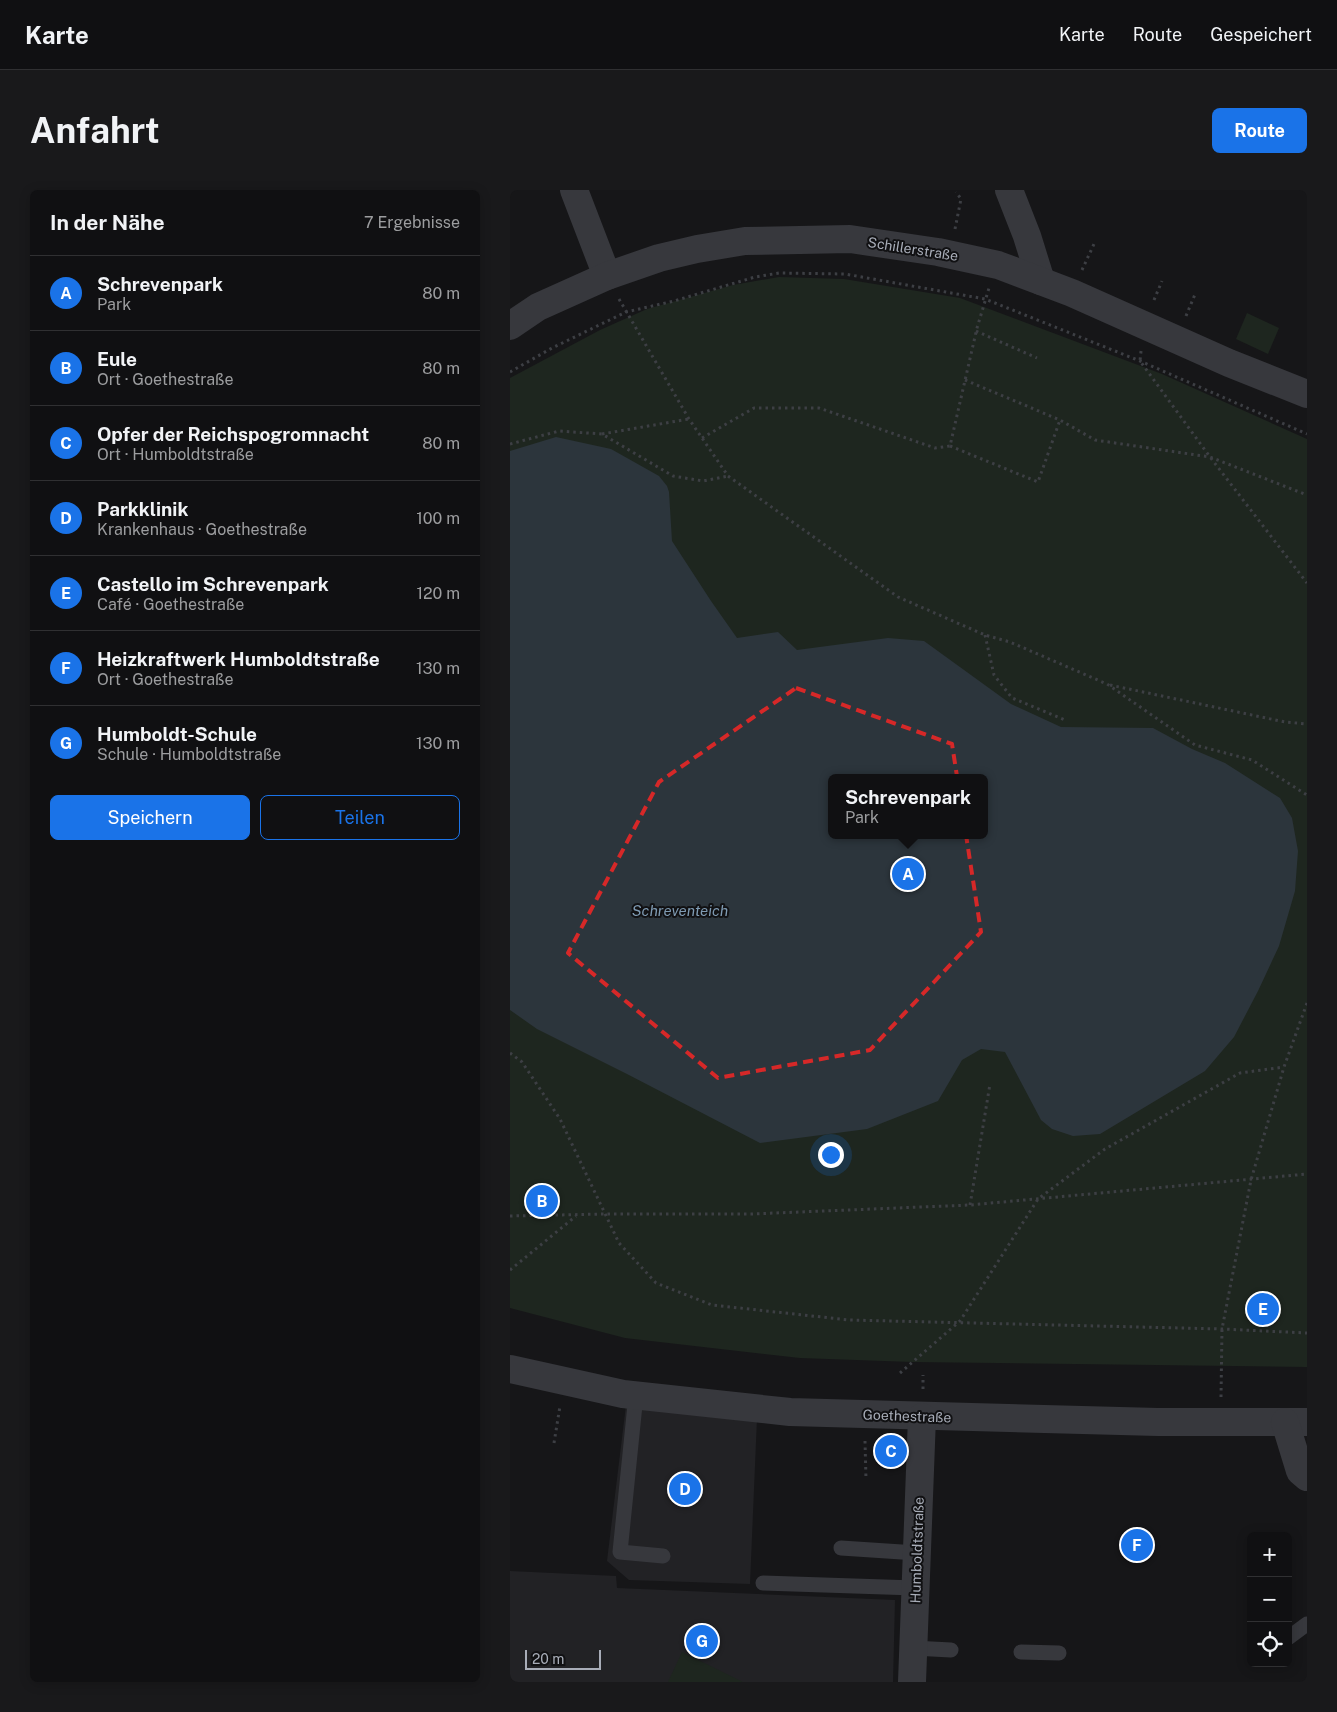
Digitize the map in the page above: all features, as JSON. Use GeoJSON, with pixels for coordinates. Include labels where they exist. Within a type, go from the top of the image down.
{"type":"FeatureCollection","features":[{"type":"Feature","properties":{"kind":"street"},"geometry":{"type":"LineString","coordinates":[[574,190],[607,276]]}},
{"type":"Feature","properties":{"kind":"street"},"geometry":{"type":"LineString","coordinates":[[1009,190],[1041,280]]}},
{"type":"Feature","properties":{"kind":"street","name":"Schillerstraße"},"geometry":{"type":"LineString","coordinates":[[510,326],[538,307],[607,276],[659,258],[744,241],[850,239],[950,254],[998,265],[1041,280],[1229,364],[1307,394]]}},
{"type":"Feature","properties":{"kind":"street","name":"Goethestraße"},"geometry":{"type":"LineString","coordinates":[[510,1369],[636,1395],[790,1412],[1148,1422],[1296,1422]]}},
{"type":"Feature","properties":{"kind":"street","name":"Humboldtstraße"},"geometry":{"type":"LineString","coordinates":[[912,1682],[922,1417]]}},
{"type":"Feature","properties":{"kind":"street"},"geometry":{"type":"LineString","coordinates":[[1296,1422],[1300,1471],[1307,1477]]}},
{"type":"Feature","properties":{"kind":"lane"},"geometry":{"type":"LineString","coordinates":[[636,1395],[620,1552],[663,1556]]}},
{"type":"Feature","properties":{"kind":"lane"},"geometry":{"type":"LineString","coordinates":[[841,1548],[917,1553]]}},
{"type":"Feature","properties":{"kind":"lane"},"geometry":{"type":"LineString","coordinates":[[763,1583],[916,1588]]}},
{"type":"Feature","properties":{"kind":"lane"},"geometry":{"type":"LineString","coordinates":[[1292,1635],[1307,1624]]}},
{"type":"Feature","properties":{"kind":"lane"},"geometry":{"type":"LineString","coordinates":[[913,1648],[952,1650]]}},
{"type":"Feature","properties":{"kind":"lane"},"geometry":{"type":"LineString","coordinates":[[1021,1652],[1059,1653]]}},
{"type":"Feature","properties":{"kind":"path"},"geometry":{"type":"LineString","coordinates":[[950,254],[961,199],[956,192]]}},
{"type":"Feature","properties":{"kind":"path"},"geometry":{"type":"LineString","coordinates":[[510,372],[552,348],[626,312],[674,301],[755,276],[779,273],[845,274],[985,299],[1140,361],[1307,434]]}},
{"type":"Feature","properties":{"kind":"path"},"geometry":{"type":"LineString","coordinates":[[950,446],[985,299]]}},
{"type":"Feature","properties":{"kind":"path"},"geometry":{"type":"LineString","coordinates":[[626,312],[689,419],[728,476],[898,597],[984,635],[1010,642],[1107,684],[1285,722],[1307,724]]}},
{"type":"Feature","properties":{"kind":"path"},"geometry":{"type":"LineString","coordinates":[[976,331],[1037,358]]}},
{"type":"Feature","properties":{"kind":"path"},"geometry":{"type":"LineString","coordinates":[[1140,361],[1210,457],[1307,582]]}},
{"type":"Feature","properties":{"kind":"path"},"geometry":{"type":"LineString","coordinates":[[965,380],[1060,420],[1095,440],[1210,457],[1307,495]]}},
{"type":"Feature","properties":{"kind":"path"},"geometry":{"type":"LineString","coordinates":[[702,438],[754,408],[819,408],[935,448],[950,446],[1038,482],[1060,420]]}},
{"type":"Feature","properties":{"kind":"path"},"geometry":{"type":"LineString","coordinates":[[510,444],[559,431],[602,434],[689,419]]}},
{"type":"Feature","properties":{"kind":"path"},"geometry":{"type":"LineString","coordinates":[[602,434],[673,476],[704,480],[728,476]]}},
{"type":"Feature","properties":{"kind":"path"},"geometry":{"type":"LineString","coordinates":[[984,635],[994,675],[1012,698],[1065,720]]}},
{"type":"Feature","properties":{"kind":"path"},"geometry":{"type":"LineString","coordinates":[[1107,684],[1194,745],[1252,760],[1307,795]]}},
{"type":"Feature","properties":{"kind":"path"},"geometry":{"type":"LineString","coordinates":[[1221,1380],[1222,1329],[1251,1180],[1284,1067],[1307,1003]]}},
{"type":"Feature","properties":{"kind":"path"},"geometry":{"type":"LineString","coordinates":[[510,1053],[522,1062],[560,1119],[619,1243],[656,1283],[712,1305],[849,1320],[960,1321],[1307,1333]]}},
{"type":"Feature","properties":{"kind":"path"},"geometry":{"type":"LineString","coordinates":[[900,1373],[960,1321],[1038,1199],[1105,1149],[1240,1073],[1284,1067]]}},
{"type":"Feature","properties":{"kind":"path"},"geometry":{"type":"LineString","coordinates":[[970,1205],[990,1084]]}},
{"type":"Feature","properties":{"kind":"path"},"geometry":{"type":"LineString","coordinates":[[510,1216],[751,1214],[970,1205],[1307,1174]]}},
{"type":"Feature","properties":{"kind":"path"},"geometry":{"type":"LineString","coordinates":[[510,1270],[576,1215]]}},
{"type":"Feature","properties":{"kind":"path"},"geometry":{"type":"LineString","coordinates":[[554,1443],[564,1381]]}},
{"type":"Feature","properties":{"kind":"path"},"geometry":{"type":"LineString","coordinates":[[865,1415],[866,1480]]}},
{"type":"Feature","properties":{"kind":"highlighted area"},"geometry":{"type":"Polygon","coordinates":[[[796,688],[952,744],[981,932],[870,1050],[718,1078],[568,953],[659,782],[796,688]]]}},
{"type":"Feature","properties":{"kind":"shaded area"},"geometry":{"type":"Polygon","coordinates":[[[779,277],[844,279],[960,298],[1162,374],[1307,439],[1307,1367],[912,1362],[800,1358],[625,1338],[510,1308],[510,378],[600,330],[647,309],[733,285],[779,277]]]}},
{"type":"Feature","properties":{"kind":"shaded area"},"geometry":{"type":"Polygon","coordinates":[[[1247,313],[1279,328],[1268,354],[1236,339],[1247,313]]]}},
{"type":"Feature","properties":{"kind":"shaded area"},"geometry":{"type":"Polygon","coordinates":[[[626,1405],[757,1418],[750,1584],[629,1580],[607,1561],[626,1405]]]}},
{"type":"Feature","properties":{"kind":"shaded area"},"geometry":{"type":"Polygon","coordinates":[[[510,1571],[616,1576],[617,1588],[895,1600],[893,1682],[510,1682],[510,1571]]]}},
{"type":"Feature","properties":{"kind":"shaded area"},"geometry":{"type":"Polygon","coordinates":[[[682,1652],[743,1682],[668,1682],[682,1652]]]}},
{"type":"Feature","properties":{"kind":"water","name":"Schreventeich"},"geometry":{"type":"Polygon","coordinates":[[[556,437],[611,449],[659,476],[669,492],[672,541],[737,638],[778,632],[797,650],[888,638],[924,641],[1011,704],[1061,727],[1153,728],[1192,749],[1225,763],[1280,798],[1292,818],[1298,851],[1295,891],[1279,946],[1234,1037],[1205,1071],[1100,1134],[1073,1136],[1052,1129],[1041,1120],[1005,1052],[981,1049],[962,1060],[938,1101],[867,1129],[760,1143],[537,1029],[510,1010],[510,451],[556,437]]]}},
{"type":"Feature","properties":{"kind":"place","name":"Schrevenpark"},"geometry":{"type":"Point","coordinates":[908,874]}},
{"type":"Feature","properties":{"kind":"place","name":"Eule"},"geometry":{"type":"Point","coordinates":[542,1201]}},
{"type":"Feature","properties":{"kind":"place","name":"Castello im Schrevenpark"},"geometry":{"type":"Point","coordinates":[1263,1309]}},
{"type":"Feature","properties":{"kind":"place","name":"Opfer der Reichspogromnacht"},"geometry":{"type":"Point","coordinates":[891,1451]}},
{"type":"Feature","properties":{"kind":"place","name":"Parkklinik"},"geometry":{"type":"Point","coordinates":[685,1489]}},
{"type":"Feature","properties":{"kind":"place","name":"Heizkraftwerk Humboldtstraße"},"geometry":{"type":"Point","coordinates":[1137,1545]}},
{"type":"Feature","properties":{"kind":"place","name":"Humboldt-Schule"},"geometry":{"type":"Point","coordinates":[702,1641]}}]}
